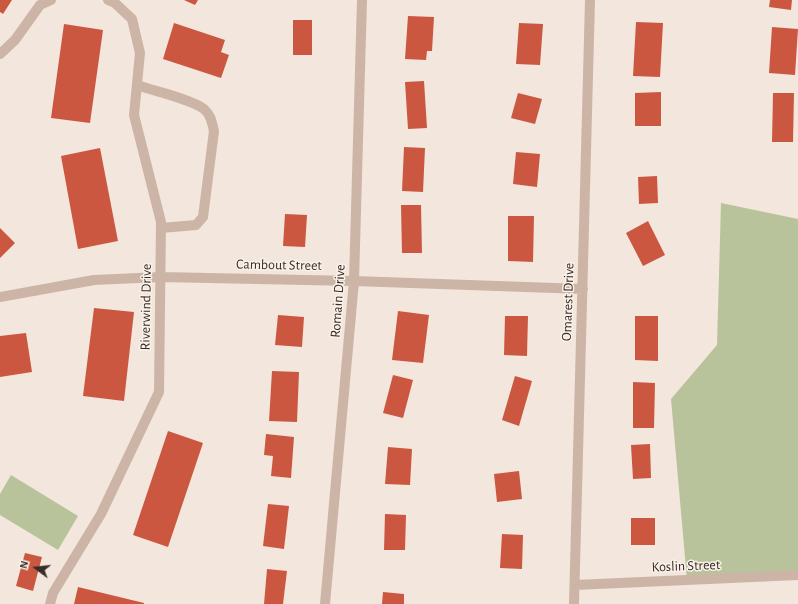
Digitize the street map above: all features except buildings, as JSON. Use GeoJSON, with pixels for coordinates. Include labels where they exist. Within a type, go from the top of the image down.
{"type":"FeatureCollection","features":[{"type":"Feature","properties":{"kind":"street"},"geometry":{"type":"LineString","coordinates":[[0,54],[15,40],[40,6],[51,0]]}},
{"type":"Feature","properties":{"kind":"street","name":"Riverwind Drive"},"geometry":{"type":"LineString","coordinates":[[50,604],[53,593],[100,514],[159,392],[161,222],[134,115],[140,53],[132,19],[110,0]]}},
{"type":"Feature","properties":{"kind":"street","name":"Romain Drive"},"geometry":{"type":"LineString","coordinates":[[325,604],[354,281],[362,0]]}},
{"type":"Feature","properties":{"kind":"street","name":"Omarest Drive"},"geometry":{"type":"LineString","coordinates":[[574,604],[590,0]]}},
{"type":"Feature","properties":{"kind":"street"},"geometry":{"type":"LineString","coordinates":[[136,85],[192,103],[204,110],[211,119],[214,131],[203,217],[196,225],[161,228]]}},
{"type":"Feature","properties":{"kind":"street","name":"Cambout Street"},"geometry":{"type":"LineString","coordinates":[[0,297],[94,280],[160,277],[354,281],[583,289]]}},
{"type":"Feature","properties":{"kind":"street","name":"Koslin Street"},"geometry":{"type":"LineString","coordinates":[[574,585],[798,575]]}},
{"type":"Feature","properties":{"kind":"green space"},"geometry":{"type":"Polygon","coordinates":[[[721,203],[798,219],[798,575],[687,580],[671,399],[717,345],[721,203]]]}},
{"type":"Feature","properties":{"kind":"green space"},"geometry":{"type":"Polygon","coordinates":[[[11,475],[78,516],[58,550],[0,515],[0,494],[11,475]]]}}]}
